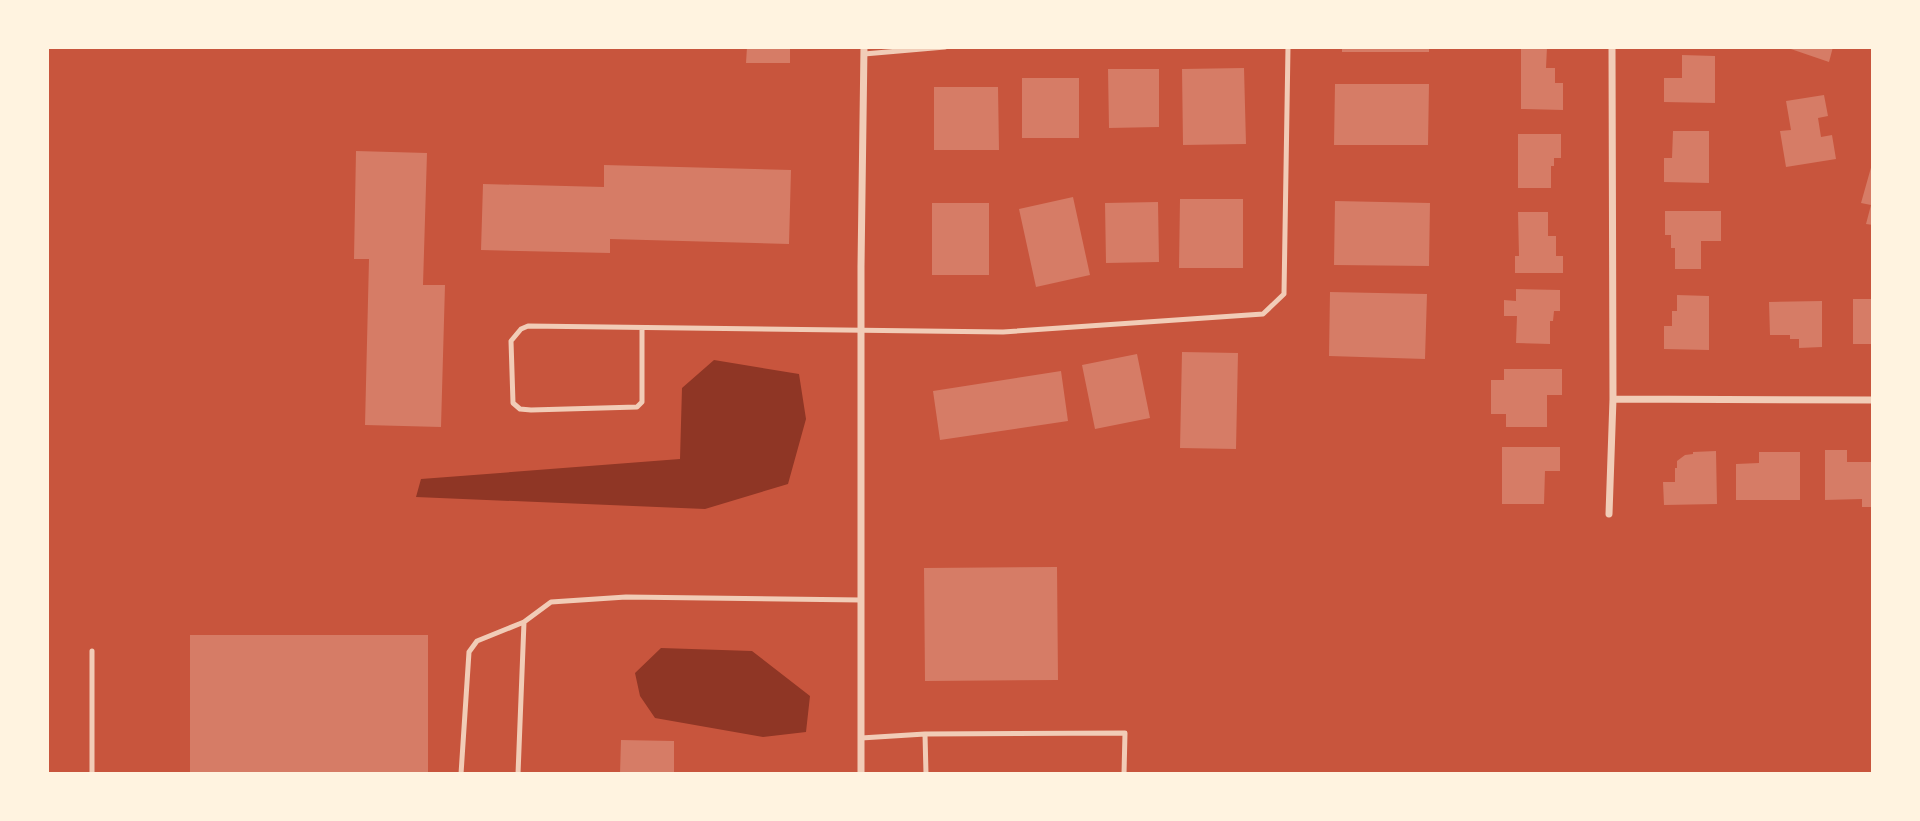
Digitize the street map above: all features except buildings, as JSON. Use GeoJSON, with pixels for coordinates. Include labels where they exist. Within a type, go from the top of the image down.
{"type":"FeatureCollection","features":[{"type":"Feature","properties":{"kind":"street"},"geometry":{"type":"LineString","coordinates":[[1609,514],[1613,399],[1612,47]]}},
{"type":"Feature","properties":{"kind":"street"},"geometry":{"type":"LineString","coordinates":[[861,774],[864,50]]}},
{"type":"Feature","properties":{"kind":"street"},"geometry":{"type":"LineString","coordinates":[[1613,399],[1873,400]]}},
{"type":"Feature","properties":{"kind":"lane"},"geometry":{"type":"LineString","coordinates":[[864,50],[945,47]]}},
{"type":"Feature","properties":{"kind":"lane"},"geometry":{"type":"LineString","coordinates":[[642,328],[642,401],[637,407],[531,411],[520,409],[513,403],[511,341],[521,329],[528,326],[1003,332],[1263,314],[1284,294],[1288,47]]}},
{"type":"Feature","properties":{"kind":"lane"},"geometry":{"type":"LineString","coordinates":[[461,774],[469,652],[477,642],[524,622],[551,602],[626,597],[861,600]]}},
{"type":"Feature","properties":{"kind":"lane"},"geometry":{"type":"LineString","coordinates":[[518,774],[524,622]]}},
{"type":"Feature","properties":{"kind":"lane"},"geometry":{"type":"LineString","coordinates":[[92,651],[92,774]]}},
{"type":"Feature","properties":{"kind":"lane"},"geometry":{"type":"LineString","coordinates":[[861,738],[925,734],[1125,733],[1124,774]]}},
{"type":"Feature","properties":{"kind":"lane"},"geometry":{"type":"LineString","coordinates":[[925,734],[926,774]]}},
{"type":"Feature","properties":{"kind":"shaded area"},"geometry":{"type":"Polygon","coordinates":[[[714,360],[799,374],[806,419],[788,484],[705,509],[416,497],[421,479],[680,459],[682,388],[714,360]]]}},
{"type":"Feature","properties":{"kind":"shaded area"},"geometry":{"type":"Polygon","coordinates":[[[661,648],[752,651],[810,696],[806,732],[763,737],[655,718],[640,696],[635,673],[661,648]]]}}]}
